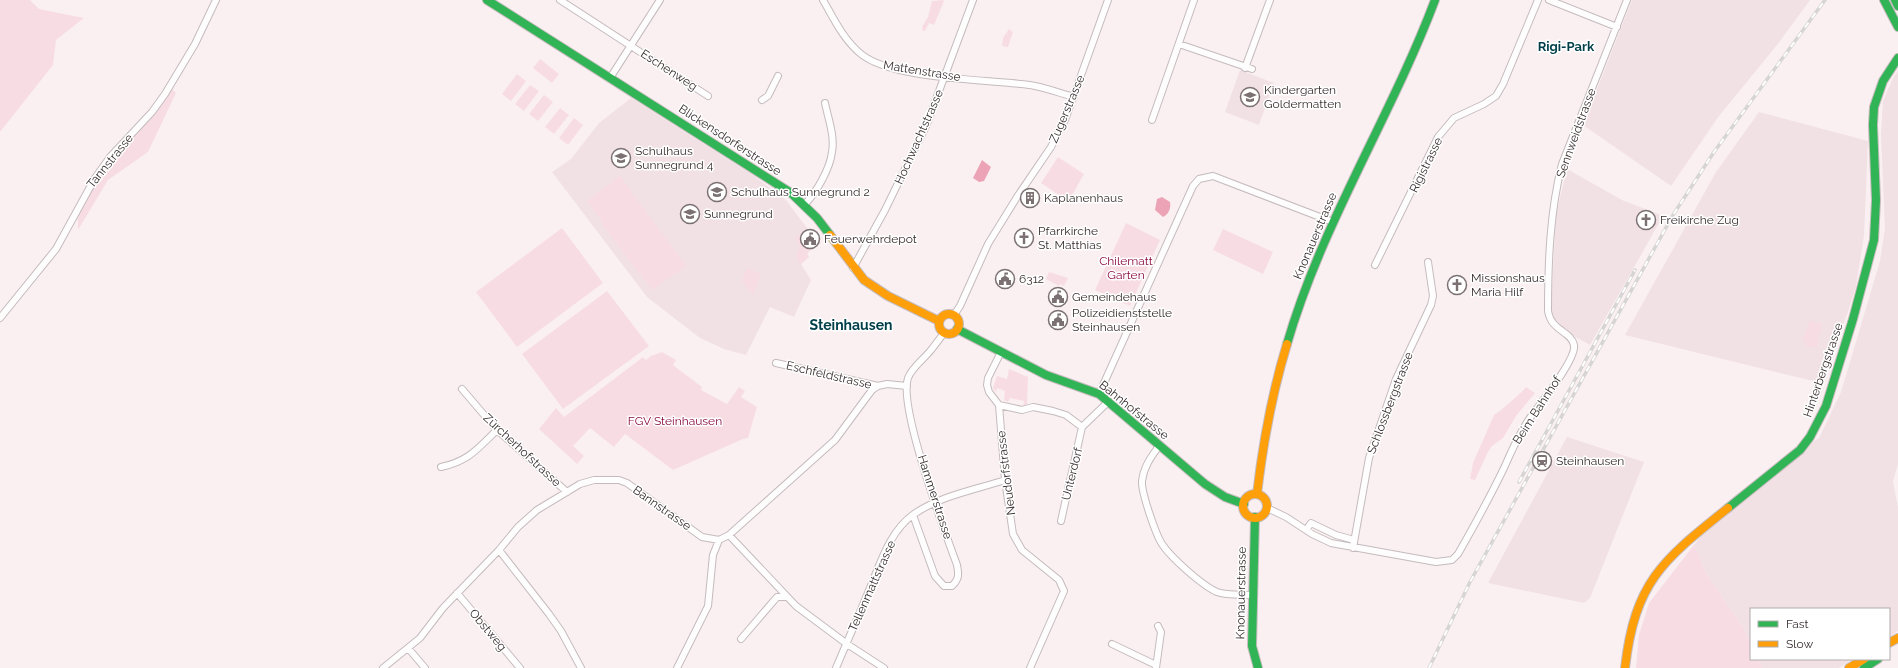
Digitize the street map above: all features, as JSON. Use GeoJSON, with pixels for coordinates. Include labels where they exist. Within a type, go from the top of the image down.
{"type":"FeatureCollection","features":[{"type":"Feature","properties":{"kind":"main road","name":"Blickensdorferstrasse"},"geometry":{"type":"LineString","coordinates":[[487,0],[784,188],[805,204],[853,268],[864,280],[888,296],[939,321]]}},
{"type":"Feature","properties":{"kind":"main road","name":"Knonauerstrasse"},"geometry":{"type":"LineString","coordinates":[[1257,494],[1262,445],[1278,372],[1306,287],[1333,222],[1407,70],[1435,0]]}},
{"type":"Feature","properties":{"kind":"main road"},"geometry":{"type":"LineString","coordinates":[[1884,0],[1898,27]]}},
{"type":"Feature","properties":{"kind":"main road"},"geometry":{"type":"LineString","coordinates":[[1895,0],[1898,6]]}},
{"type":"Feature","properties":{"kind":"main road","name":"Hinterbergstrasse"},"geometry":{"type":"LineString","coordinates":[[1625,668],[1628,645],[1639,604],[1648,585],[1659,569],[1680,547],[1800,450],[1813,433],[1836,376],[1868,268],[1873,244],[1876,200],[1873,133],[1874,107],[1886,75],[1898,58]]}},
{"type":"Feature","properties":{"kind":"main road"},"geometry":{"type":"LineString","coordinates":[[947,314],[954,316],[958,322],[957,329],[952,333],[944,332],[940,328],[939,321],[941,317],[947,314]]}},
{"type":"Feature","properties":{"kind":"main road","name":"Bahnhofstrasse"},"geometry":{"type":"LineString","coordinates":[[957,329],[1046,375],[1086,388],[1099,394],[1205,484],[1225,497],[1244,504]]}},
{"type":"Feature","properties":{"kind":"main road"},"geometry":{"type":"LineString","coordinates":[[1257,494],[1266,500],[1267,508],[1264,514],[1254,517],[1246,513],[1244,504],[1248,497],[1257,494]]}},
{"type":"Feature","properties":{"kind":"main road","name":"Knonauerstrasse"},"geometry":{"type":"LineString","coordinates":[[1254,517],[1254,595],[1252,646],[1258,668]]}},
{"type":"Feature","properties":{"kind":"main road"},"geometry":{"type":"LineString","coordinates":[[1849,668],[1862,660]]}},
{"type":"Feature","properties":{"kind":"main road"},"geometry":{"type":"LineString","coordinates":[[1864,668],[1876,660]]}},
{"type":"Feature","properties":{"kind":"street","name":"Tannstrasse"},"geometry":{"type":"LineString","coordinates":[[0,318],[59,245],[95,178],[110,157],[152,112],[165,94],[195,44],[216,0]]}},
{"type":"Feature","properties":{"kind":"street","name":"Eschenweg"},"geometry":{"type":"LineString","coordinates":[[560,0],[708,96]]}},
{"type":"Feature","properties":{"kind":"street"},"geometry":{"type":"LineString","coordinates":[[610,78],[660,0]]}},
{"type":"Feature","properties":{"kind":"street","name":"Mattenstrasse"},"geometry":{"type":"LineString","coordinates":[[823,0],[849,42],[868,59],[890,68],[945,76],[1031,85],[1074,97]]}},
{"type":"Feature","properties":{"kind":"street","name":"Hochwachtstrasse"},"geometry":{"type":"LineString","coordinates":[[853,268],[856,265],[909,164],[926,126],[973,0]]}},
{"type":"Feature","properties":{"kind":"street","name":"Zugerstrasse"},"geometry":{"type":"LineString","coordinates":[[954,316],[988,244],[1052,147],[1074,97],[1108,0]]}},
{"type":"Feature","properties":{"kind":"street"},"geometry":{"type":"LineString","coordinates":[[1152,120],[1194,0]]}},
{"type":"Feature","properties":{"kind":"street"},"geometry":{"type":"LineString","coordinates":[[1245,68],[1270,0]]}},
{"type":"Feature","properties":{"kind":"street","name":"Rigistrasse"},"geometry":{"type":"LineString","coordinates":[[1375,265],[1438,137],[1454,118],[1484,104],[1496,96],[1503,84],[1538,0]]}},
{"type":"Feature","properties":{"kind":"street"},"geometry":{"type":"LineString","coordinates":[[1549,0],[1617,27]]}},
{"type":"Feature","properties":{"kind":"street","name":"Sennweidstrasse"},"geometry":{"type":"LineString","coordinates":[[1568,336],[1552,324],[1548,311],[1553,211],[1557,188],[1562,164],[1627,0]]}},
{"type":"Feature","properties":{"kind":"street"},"geometry":{"type":"LineString","coordinates":[[1179,44],[1245,68],[1252,69]]}},
{"type":"Feature","properties":{"kind":"street"},"geometry":{"type":"LineString","coordinates":[[762,100],[768,96],[778,76]]}},
{"type":"Feature","properties":{"kind":"street"},"geometry":{"type":"LineString","coordinates":[[805,204],[819,188],[832,153],[832,141],[825,103]]}},
{"type":"Feature","properties":{"kind":"street"},"geometry":{"type":"LineString","coordinates":[[1099,394],[1193,186],[1199,179],[1213,176],[1220,178],[1333,222]]}},
{"type":"Feature","properties":{"kind":"street","name":"Schlossbergstrasse"},"geometry":{"type":"LineString","coordinates":[[1353,548],[1369,458],[1396,379],[1431,305],[1433,296],[1428,262]]}},
{"type":"Feature","properties":{"kind":"street"},"geometry":{"type":"LineString","coordinates":[[906,386],[910,374],[931,350],[944,332]]}},
{"type":"Feature","properties":{"kind":"street","name":"Beim Bahnhof"},"geometry":{"type":"LineString","coordinates":[[1353,548],[1436,562],[1452,560],[1458,554],[1495,486],[1523,428],[1545,399],[1572,355],[1574,346],[1568,336]]}},
{"type":"Feature","properties":{"kind":"street","name":"Neudorfstrasse"},"geometry":{"type":"LineString","coordinates":[[1001,352],[988,378],[987,385],[989,392],[999,405],[1005,480],[1013,534],[1022,550],[1059,580],[1064,591],[1030,668]]}},
{"type":"Feature","properties":{"kind":"street","name":"Eschfeldstrasse"},"geometry":{"type":"LineString","coordinates":[[776,363],[878,386],[887,384],[906,386]]}},
{"type":"Feature","properties":{"kind":"street"},"geometry":{"type":"LineString","coordinates":[[677,668],[708,606],[713,554],[719,540],[729,535],[835,440],[872,390],[878,386]]}},
{"type":"Feature","properties":{"kind":"street","name":"Hammerstrasse"},"geometry":{"type":"LineString","coordinates":[[906,386],[912,427],[958,570],[958,581],[952,586],[944,586],[935,576],[913,515]]}},
{"type":"Feature","properties":{"kind":"street","name":"Zürcherhofstrasse"},"geometry":{"type":"LineString","coordinates":[[462,389],[497,430],[567,492]]}},
{"type":"Feature","properties":{"kind":"street"},"geometry":{"type":"LineString","coordinates":[[999,405],[1022,410],[1032,407],[1053,411],[1066,415],[1082,427],[1108,402]]}},
{"type":"Feature","properties":{"kind":"street","name":"Unterdorf"},"geometry":{"type":"LineString","coordinates":[[1061,521],[1082,427]]}},
{"type":"Feature","properties":{"kind":"street"},"geometry":{"type":"LineString","coordinates":[[441,467],[458,463],[473,453],[497,430]]}},
{"type":"Feature","properties":{"kind":"street"},"geometry":{"type":"LineString","coordinates":[[1159,446],[1149,458],[1142,481],[1143,496],[1161,543],[1170,555],[1208,587],[1219,593],[1254,595]]}},
{"type":"Feature","properties":{"kind":"street","name":"Bannstrasse"},"geometry":{"type":"LineString","coordinates":[[383,668],[420,638],[457,593],[499,550],[518,527],[537,510],[580,484],[594,480],[619,480],[640,491],[702,537],[719,540]]}},
{"type":"Feature","properties":{"kind":"street","name":"Tellenmattstrasse"},"geometry":{"type":"LineString","coordinates":[[836,668],[892,538],[902,525],[913,515],[935,502],[1005,480]]}},
{"type":"Feature","properties":{"kind":"street"},"geometry":{"type":"LineString","coordinates":[[1267,508],[1286,517],[1323,540],[1353,548]]}},
{"type":"Feature","properties":{"kind":"street"},"geometry":{"type":"LineString","coordinates":[[1306,530],[1311,523],[1336,535],[1354,540]]}},
{"type":"Feature","properties":{"kind":"street"},"geometry":{"type":"LineString","coordinates":[[729,535],[776,584],[786,597],[847,644],[884,668]]}},
{"type":"Feature","properties":{"kind":"street"},"geometry":{"type":"LineString","coordinates":[[499,550],[553,620],[581,668]]}},
{"type":"Feature","properties":{"kind":"street","name":"Obstweg"},"geometry":{"type":"LineString","coordinates":[[457,593],[520,668]]}},
{"type":"Feature","properties":{"kind":"street"},"geometry":{"type":"LineString","coordinates":[[741,639],[777,597],[786,597]]}},
{"type":"Feature","properties":{"kind":"street"},"geometry":{"type":"LineString","coordinates":[[1112,644],[1156,666],[1161,632],[1158,626]]}},
{"type":"Feature","properties":{"kind":"street"},"geometry":{"type":"LineString","coordinates":[[408,648],[425,668]]}},
{"type":"Feature","properties":{"kind":"shaded area"},"geometry":{"type":"Polygon","coordinates":[[[1632,0],[1810,0],[1777,45],[1719,116],[1671,186],[1583,125],[1632,0]]]}},
{"type":"Feature","properties":{"kind":"shaded area","name":"Kindergarten Goldermatten"},"geometry":{"type":"Polygon","coordinates":[[[1240,70],[1274,83],[1259,125],[1225,112],[1240,70]]]}},
{"type":"Feature","properties":{"kind":"shaded area"},"geometry":{"type":"Polygon","coordinates":[[[1898,71],[1898,464],[1893,481],[1898,508],[1898,631],[1890,636],[1890,608],[1750,608],[1750,642],[1744,629],[1704,570],[1698,552],[1693,546],[1701,536],[1744,496],[1800,450],[1819,438],[1841,392],[1880,261],[1885,228],[1881,135],[1883,101],[1893,78],[1898,71]]]}},
{"type":"Feature","properties":{"kind":"shaded area","name":"Sunnegrund"},"geometry":{"type":"Polygon","coordinates":[[[631,98],[754,176],[786,200],[819,244],[807,253],[809,257],[801,264],[811,280],[794,317],[770,307],[746,355],[724,349],[700,338],[647,297],[552,172],[571,159],[599,123],[631,98]]]}},
{"type":"Feature","properties":{"kind":"shaded area"},"geometry":{"type":"Polygon","coordinates":[[[1759,112],[1868,141],[1864,236],[1856,286],[1848,312],[1821,383],[1625,335],[1716,172],[1759,112]]]}},
{"type":"Feature","properties":{"kind":"shaded area"},"geometry":{"type":"Polygon","coordinates":[[[982,160],[991,167],[984,181],[979,182],[973,178],[982,160]]]}},
{"type":"Feature","properties":{"kind":"shaded area"},"geometry":{"type":"Polygon","coordinates":[[[1567,169],[1622,200],[1663,216],[1590,345],[1572,335],[1562,326],[1554,317],[1551,308],[1556,214],[1567,169]]]}},
{"type":"Feature","properties":{"kind":"shaded area"},"geometry":{"type":"Polygon","coordinates":[[[1162,197],[1170,202],[1170,209],[1163,217],[1155,210],[1157,199],[1162,197]]]}},
{"type":"Feature","properties":{"kind":"shaded area"},"geometry":{"type":"Polygon","coordinates":[[[1567,437],[1644,462],[1590,598],[1584,603],[1488,583],[1567,437]]]}},
{"type":"Feature","properties":{"kind":"shaded area"},"geometry":{"type":"Polygon","coordinates":[[[1758,660],[1851,660],[1839,668],[1762,668],[1758,660]]]}},
{"type":"Feature","properties":{"kind":"green space"},"geometry":{"type":"Polygon","coordinates":[[[0,0],[30,0],[39,9],[84,18],[56,40],[53,65],[0,132],[0,0]]]}},
{"type":"Feature","properties":{"kind":"green space"},"geometry":{"type":"Polygon","coordinates":[[[932,1],[944,1],[934,25],[929,23],[925,31],[923,31],[922,27],[928,17],[932,1]]]}},
{"type":"Feature","properties":{"kind":"green space"},"geometry":{"type":"Polygon","coordinates":[[[1009,29],[1013,32],[1008,47],[1002,46],[1003,38],[1009,29]]]}},
{"type":"Feature","properties":{"kind":"green space"},"geometry":{"type":"Polygon","coordinates":[[[540,59],[559,74],[552,83],[533,68],[540,59]]]}},
{"type":"Feature","properties":{"kind":"green space"},"geometry":{"type":"Polygon","coordinates":[[[517,74],[526,81],[511,101],[502,94],[517,74]]]}},
{"type":"Feature","properties":{"kind":"green space"},"geometry":{"type":"Polygon","coordinates":[[[530,85],[539,91],[524,111],[515,104],[530,85]]]}},
{"type":"Feature","properties":{"kind":"green space"},"geometry":{"type":"Polygon","coordinates":[[[169,86],[176,93],[148,152],[108,180],[78,230],[77,206],[122,142],[169,86]]]}},
{"type":"Feature","properties":{"kind":"green space"},"geometry":{"type":"Polygon","coordinates":[[[544,95],[553,102],[538,121],[529,114],[544,95]]]}},
{"type":"Feature","properties":{"kind":"green space"},"geometry":{"type":"Polygon","coordinates":[[[560,108],[569,115],[554,134],[545,127],[560,108]]]}},
{"type":"Feature","properties":{"kind":"green space"},"geometry":{"type":"Polygon","coordinates":[[[574,118],[583,125],[568,145],[559,138],[574,118]]]}},
{"type":"Feature","properties":{"kind":"green space"},"geometry":{"type":"Polygon","coordinates":[[[1058,157],[1084,174],[1070,199],[1065,199],[1041,183],[1058,157]]]}},
{"type":"Feature","properties":{"kind":"green space"},"geometry":{"type":"Polygon","coordinates":[[[620,176],[686,266],[652,290],[601,223],[602,221],[587,201],[620,176]]]}},
{"type":"Feature","properties":{"kind":"green space","name":"Chilematt Garten"},"geometry":{"type":"Polygon","coordinates":[[[1126,223],[1160,240],[1130,306],[1095,290],[1126,223]]]}},
{"type":"Feature","properties":{"kind":"green space"},"geometry":{"type":"Polygon","coordinates":[[[562,228],[603,283],[517,347],[476,292],[562,228]]]}},
{"type":"Feature","properties":{"kind":"green space"},"geometry":{"type":"Polygon","coordinates":[[[808,229],[819,244],[807,253],[809,257],[801,264],[796,258],[800,245],[795,238],[808,229]]]}},
{"type":"Feature","properties":{"kind":"green space"},"geometry":{"type":"Polygon","coordinates":[[[1223,229],[1273,252],[1263,274],[1213,250],[1223,229]]]}},
{"type":"Feature","properties":{"kind":"green space"},"geometry":{"type":"Polygon","coordinates":[[[747,268],[761,274],[753,295],[742,281],[747,268]]]}},
{"type":"Feature","properties":{"kind":"green space"},"geometry":{"type":"Polygon","coordinates":[[[1049,272],[1068,278],[1064,286],[1060,284],[1059,286],[1046,279],[1049,272]]]}},
{"type":"Feature","properties":{"kind":"green space"},"geometry":{"type":"Polygon","coordinates":[[[607,291],[649,346],[563,409],[522,354],[607,291]]]}},
{"type":"Feature","properties":{"kind":"green space"},"geometry":{"type":"Polygon","coordinates":[[[1810,320],[1822,324],[1817,348],[1807,346],[1803,339],[1810,320]]]}},
{"type":"Feature","properties":{"kind":"green space","name":"FGV Steinhausen"},"geometry":{"type":"Polygon","coordinates":[[[662,352],[676,360],[673,365],[702,387],[701,390],[727,404],[739,387],[745,391],[741,397],[757,407],[748,438],[673,470],[625,434],[614,447],[590,428],[573,446],[584,456],[577,464],[539,429],[556,408],[564,417],[643,357],[646,360],[651,356],[662,352]]]}},
{"type":"Feature","properties":{"kind":"green space"},"geometry":{"type":"Polygon","coordinates":[[[1009,369],[1028,377],[1027,406],[1023,407],[1024,401],[1010,398],[1008,402],[1004,400],[1005,391],[997,388],[996,392],[993,388],[997,376],[1007,379],[1009,369]]]}},
{"type":"Feature","properties":{"kind":"green space"},"geometry":{"type":"Polygon","coordinates":[[[1526,387],[1535,393],[1516,416],[1503,438],[1492,446],[1475,480],[1470,479],[1473,463],[1494,415],[1511,402],[1526,387]]]}},
{"type":"Feature","properties":{"kind":"green space"},"geometry":{"type":"Polygon","coordinates":[[[1693,546],[1698,552],[1704,570],[1744,629],[1750,642],[1750,660],[1758,660],[1762,668],[1636,668],[1639,635],[1649,603],[1693,546]]]}},
{"type":"Feature","properties":{"kind":"railway"},"geometry":{"type":"LineString","coordinates":[[1429,668],[1470,582],[1673,215],[1714,152],[1825,0]]}},
{"type":"Feature","properties":{"kind":"railway"},"geometry":{"type":"LineString","coordinates":[[1519,482],[1635,270]]}},
{"type":"Feature","properties":{"kind":"traffic: fast"},"geometry":{"type":"LineString","coordinates":[[487,0],[791,193],[817,218],[830,235]]}},
{"type":"Feature","properties":{"kind":"traffic: fast"},"geometry":{"type":"LineString","coordinates":[[1287,344],[1302,299],[1319,256],[1398,86],[1435,0]]}},
{"type":"Feature","properties":{"kind":"traffic: fast"},"geometry":{"type":"LineString","coordinates":[[1884,0],[1898,27]]}},
{"type":"Feature","properties":{"kind":"traffic: fast"},"geometry":{"type":"LineString","coordinates":[[1895,0],[1898,6]]}},
{"type":"Feature","properties":{"kind":"traffic: fast"},"geometry":{"type":"LineString","coordinates":[[1728,508],[1800,450],[1810,437],[1826,406],[1853,319],[1874,240],[1876,200],[1873,125],[1874,107],[1883,81],[1898,58]]}},
{"type":"Feature","properties":{"kind":"traffic: fast"},"geometry":{"type":"LineString","coordinates":[[957,329],[1046,375],[1099,394],[1205,484],[1225,497],[1244,504]]}},
{"type":"Feature","properties":{"kind":"traffic: fast"},"geometry":{"type":"LineString","coordinates":[[1255,517],[1252,646],[1258,668]]}},
{"type":"Feature","properties":{"kind":"traffic: fast"},"geometry":{"type":"LineString","coordinates":[[1864,668],[1876,660]]}},
{"type":"Feature","properties":{"kind":"traffic: slow"},"geometry":{"type":"LineString","coordinates":[[830,235],[864,280],[888,296],[939,321]]}},
{"type":"Feature","properties":{"kind":"traffic: slow"},"geometry":{"type":"LineString","coordinates":[[949,314],[956,317],[959,324],[956,331],[949,334],[942,331],[939,324],[942,317],[949,314]]}},
{"type":"Feature","properties":{"kind":"traffic: slow"},"geometry":{"type":"LineString","coordinates":[[1257,494],[1269,418],[1287,344]]}},
{"type":"Feature","properties":{"kind":"traffic: slow"},"geometry":{"type":"LineString","coordinates":[[1255,494],[1263,498],[1267,506],[1263,514],[1255,518],[1247,514],[1243,506],[1247,498],[1255,494]]}},
{"type":"Feature","properties":{"kind":"traffic: slow"},"geometry":{"type":"LineString","coordinates":[[1625,668],[1636,614],[1645,593],[1656,575],[1669,559],[1686,543],[1728,508]]}},
{"type":"Feature","properties":{"kind":"traffic: slow"},"geometry":{"type":"LineString","coordinates":[[1890,642],[1898,638]]}},
{"type":"Feature","properties":{"kind":"traffic: slow"},"geometry":{"type":"LineString","coordinates":[[1849,668],[1862,660]]}},
{"type":"Feature","properties":{"kind":"place","name":"Kindergarten Goldermatten"},"geometry":{"type":"Point","coordinates":[1250,97]}},
{"type":"Feature","properties":{"kind":"place","name":"Schulhaus Sunnegrund 4"},"geometry":{"type":"Point","coordinates":[621,158]}},
{"type":"Feature","properties":{"kind":"place","name":"Schulhaus Sunnegrund 2"},"geometry":{"type":"Point","coordinates":[717,192]}},
{"type":"Feature","properties":{"kind":"place","name":"Kaplanenhaus"},"geometry":{"type":"Point","coordinates":[1030,198]}},
{"type":"Feature","properties":{"kind":"place","name":"Sunnegrund"},"geometry":{"type":"Point","coordinates":[690,214]}},
{"type":"Feature","properties":{"kind":"place","name":"Freikirche Zug"},"geometry":{"type":"Point","coordinates":[1646,220]}},
{"type":"Feature","properties":{"kind":"place","name":"Pfarrkirche St. Matthias"},"geometry":{"type":"Point","coordinates":[1024,238]}},
{"type":"Feature","properties":{"kind":"place","name":"Feuerwehrdepot"},"geometry":{"type":"Point","coordinates":[810,239]}},
{"type":"Feature","properties":{"kind":"place","name":"6312"},"geometry":{"type":"Point","coordinates":[1005,279]}},
{"type":"Feature","properties":{"kind":"place","name":"Missionshaus Maria Hilf"},"geometry":{"type":"Point","coordinates":[1457,285]}},
{"type":"Feature","properties":{"kind":"place","name":"Gemeindehaus"},"geometry":{"type":"Point","coordinates":[1058,297]}},
{"type":"Feature","properties":{"kind":"place","name":"Polizeidienststelle Steinhausen"},"geometry":{"type":"Point","coordinates":[1058,320]}},
{"type":"Feature","properties":{"kind":"place","name":"Steinhausen"},"geometry":{"type":"Point","coordinates":[1542,461]}},
{"type":"Feature","properties":{"kind":"district","name":"Rigi-Park"},"geometry":{"type":"Point","coordinates":[1566,46]}},
{"type":"Feature","properties":{"kind":"district","name":"Steinhausen"},"geometry":{"type":"Point","coordinates":[851,325]}}]}
